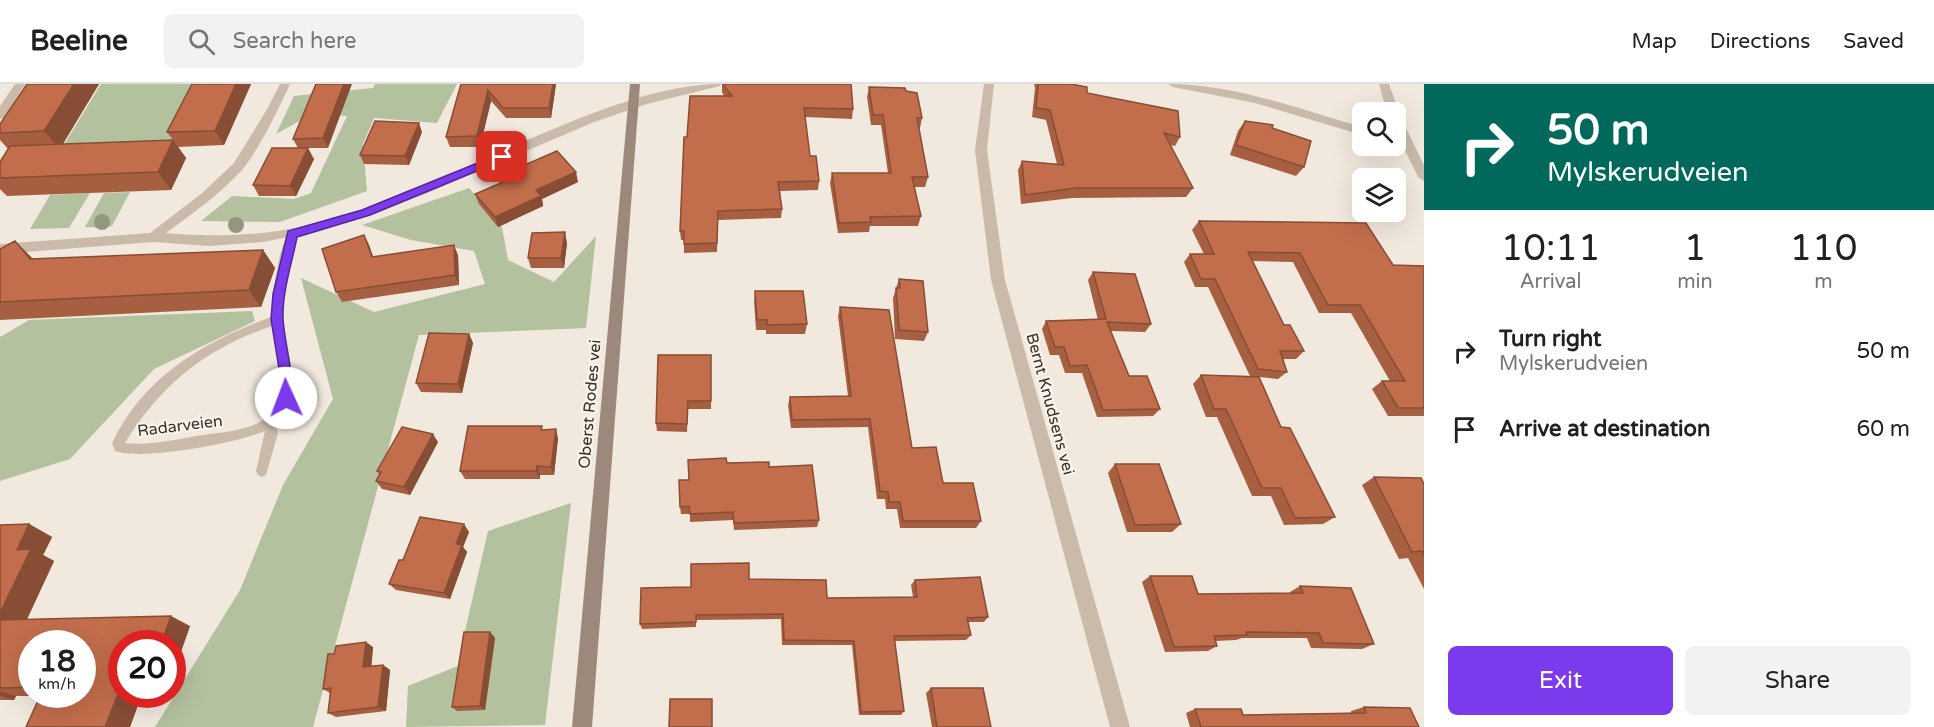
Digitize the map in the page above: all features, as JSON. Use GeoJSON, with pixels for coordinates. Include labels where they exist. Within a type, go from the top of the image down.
{"type":"FeatureCollection","features":[{"type":"Feature","properties":{"kind":"street"},"geometry":{"type":"LineString","coordinates":[[0,115],[20,84]]}},
{"type":"Feature","properties":{"kind":"street"},"geometry":{"type":"LineString","coordinates":[[153,237],[205,197],[238,166],[272,111],[285,84]]}},
{"type":"Feature","properties":{"kind":"street","name":"Oberst Rodes vei"},"geometry":{"type":"LineString","coordinates":[[582,727],[634,84]]}},
{"type":"Feature","properties":{"kind":"street"},"geometry":{"type":"LineString","coordinates":[[0,249],[153,237],[182,242],[292,234],[366,213],[572,126],[657,96],[716,84]]}},
{"type":"Feature","properties":{"kind":"street","name":"Bernt Knudsens vei"},"geometry":{"type":"LineString","coordinates":[[988,84],[981,150],[998,280],[1120,727]]}},
{"type":"Feature","properties":{"kind":"street"},"geometry":{"type":"LineString","coordinates":[[1173,84],[1256,100],[1352,128]]}},
{"type":"Feature","properties":{"kind":"street"},"geometry":{"type":"LineString","coordinates":[[1384,84],[1390,102]]}},
{"type":"Feature","properties":{"kind":"street"},"geometry":{"type":"LineString","coordinates":[[1406,143],[1424,148]]}},
{"type":"Feature","properties":{"kind":"street"},"geometry":{"type":"LineString","coordinates":[[1406,150],[1424,177]]}},
{"type":"Feature","properties":{"kind":"lane"},"geometry":{"type":"LineString","coordinates":[[262,471],[272,433],[269,425],[280,415],[286,398],[287,375],[277,319],[279,294],[292,234]]}},
{"type":"Feature","properties":{"kind":"lane","name":"Radarveien"},"geometry":{"type":"LineString","coordinates":[[269,425],[251,432],[165,446],[125,448],[119,447],[118,443],[136,415],[174,371],[218,343],[277,319]]}},
{"type":"Feature","properties":{"kind":"green space"},"geometry":{"type":"Polygon","coordinates":[[[101,84],[208,84],[173,156],[54,161],[101,84]]]}},
{"type":"Feature","properties":{"kind":"green space"},"geometry":{"type":"Polygon","coordinates":[[[375,84],[457,84],[437,123],[374,118],[363,144],[367,191],[280,222],[201,221],[232,196],[294,199],[311,193],[347,116],[314,113],[276,134],[294,96],[373,88],[375,84]]]}},
{"type":"Feature","properties":{"kind":"green space"},"geometry":{"type":"Polygon","coordinates":[[[469,188],[502,227],[508,260],[554,282],[596,236],[586,328],[419,335],[313,727],[155,727],[167,708],[186,708],[186,677],[240,590],[283,485],[333,399],[301,278],[374,312],[485,284],[474,251],[411,240],[362,225],[469,188]]]}},
{"type":"Feature","properties":{"kind":"green space"},"geometry":{"type":"Polygon","coordinates":[[[130,192],[112,226],[85,227],[104,193],[130,192]]]}},
{"type":"Feature","properties":{"kind":"green space"},"geometry":{"type":"Polygon","coordinates":[[[90,193],[69,228],[30,229],[50,195],[90,193]]]}},
{"type":"Feature","properties":{"kind":"green space"},"geometry":{"type":"Polygon","coordinates":[[[252,311],[255,321],[154,369],[70,459],[0,481],[0,337],[29,320],[252,311]]]}},
{"type":"Feature","properties":{"kind":"green space"},"geometry":{"type":"Polygon","coordinates":[[[571,503],[545,725],[406,727],[408,686],[483,656],[465,631],[488,531],[571,503]]]}},
{"type":"Feature","properties":{"kind":"building"},"geometry":{"type":"Polygon","coordinates":[[[27,84],[74,84],[44,131],[0,133],[0,124],[27,84]]]}},
{"type":"Feature","properties":{"kind":"building"},"geometry":{"type":"Polygon","coordinates":[[[192,84],[236,84],[215,131],[167,132],[192,84]]]}},
{"type":"Feature","properties":{"kind":"building"},"geometry":{"type":"Polygon","coordinates":[[[316,84],[344,84],[323,138],[293,139],[316,84]]]}},
{"type":"Feature","properties":{"kind":"building"},"geometry":{"type":"Polygon","coordinates":[[[461,84],[553,84],[549,108],[503,108],[488,90],[477,136],[446,137],[461,84]]]}},
{"type":"Feature","properties":{"kind":"building"},"geometry":{"type":"Polygon","coordinates":[[[723,84],[851,84],[853,109],[804,108],[810,156],[816,156],[819,181],[778,182],[782,209],[718,211],[717,243],[684,244],[684,231],[680,231],[684,137],[687,137],[690,96],[732,96],[723,84]]]}},
{"type":"Feature","properties":{"kind":"building"},"geometry":{"type":"Polygon","coordinates":[[[1038,84],[1071,84],[1087,87],[1087,93],[1178,111],[1180,137],[1164,133],[1193,188],[1076,188],[1025,195],[1022,161],[1064,165],[1050,110],[1036,108],[1038,84]]]}},
{"type":"Feature","properties":{"kind":"building"},"geometry":{"type":"Polygon","coordinates":[[[869,87],[905,88],[906,91],[917,93],[922,118],[917,118],[928,177],[912,177],[921,216],[870,217],[871,222],[839,223],[832,173],[891,173],[883,115],[873,115],[869,87]]]}},
{"type":"Feature","properties":{"kind":"building"},"geometry":{"type":"Polygon","coordinates":[[[375,121],[419,123],[405,156],[360,155],[375,121]]]}},
{"type":"Feature","properties":{"kind":"building"},"geometry":{"type":"Polygon","coordinates":[[[1245,121],[1273,125],[1272,128],[1311,141],[1304,167],[1236,145],[1245,121]]]}},
{"type":"Feature","properties":{"kind":"building"},"geometry":{"type":"Polygon","coordinates":[[[173,140],[158,172],[0,178],[0,162],[10,146],[173,140]]]}},
{"type":"Feature","properties":{"kind":"building"},"geometry":{"type":"Polygon","coordinates":[[[272,148],[308,148],[290,186],[253,185],[272,148]]]}},
{"type":"Feature","properties":{"kind":"building"},"geometry":{"type":"Polygon","coordinates":[[[557,151],[576,172],[536,190],[541,196],[495,217],[475,194],[517,176],[513,170],[557,151]]]}},
{"type":"Feature","properties":{"kind":"building"},"geometry":{"type":"Polygon","coordinates":[[[1199,221],[1366,223],[1393,265],[1424,266],[1424,408],[1398,408],[1382,381],[1405,381],[1360,305],[1328,305],[1300,253],[1248,252],[1284,325],[1290,325],[1304,351],[1280,351],[1287,372],[1258,369],[1215,279],[1201,279],[1190,254],[1214,254],[1199,221]]]}},
{"type":"Feature","properties":{"kind":"building"},"geometry":{"type":"Polygon","coordinates":[[[565,232],[561,258],[528,258],[532,233],[565,232]]]}},
{"type":"Feature","properties":{"kind":"building"},"geometry":{"type":"Polygon","coordinates":[[[364,235],[372,257],[454,245],[455,275],[336,292],[322,249],[364,235]]]}},
{"type":"Feature","properties":{"kind":"building"},"geometry":{"type":"Polygon","coordinates":[[[15,241],[30,259],[263,250],[249,290],[0,302],[0,249],[15,241]]]}},
{"type":"Feature","properties":{"kind":"building"},"geometry":{"type":"Polygon","coordinates":[[[1093,272],[1135,274],[1151,324],[1107,322],[1129,376],[1147,376],[1160,409],[1103,410],[1087,365],[1070,366],[1064,347],[1055,347],[1046,321],[1106,319],[1093,272]]]}},
{"type":"Feature","properties":{"kind":"building"},"geometry":{"type":"Polygon","coordinates":[[[899,279],[923,281],[928,332],[899,330],[896,288],[900,288],[899,279]]]}},
{"type":"Feature","properties":{"kind":"building"},"geometry":{"type":"Polygon","coordinates":[[[755,291],[803,291],[807,324],[767,325],[767,320],[757,320],[755,291]]]}},
{"type":"Feature","properties":{"kind":"building"},"geometry":{"type":"Polygon","coordinates":[[[840,307],[889,310],[912,448],[936,447],[943,483],[973,483],[981,521],[903,521],[900,502],[889,502],[888,492],[880,491],[870,419],[792,420],[790,397],[851,396],[840,307]]]}},
{"type":"Feature","properties":{"kind":"building"},"geometry":{"type":"Polygon","coordinates":[[[429,333],[469,334],[458,384],[416,383],[429,333]]]}},
{"type":"Feature","properties":{"kind":"building"},"geometry":{"type":"Polygon","coordinates":[[[658,355],[711,355],[711,401],[688,401],[687,424],[656,423],[658,355]]]}},
{"type":"Feature","properties":{"kind":"building"},"geometry":{"type":"Polygon","coordinates":[[[1201,375],[1259,377],[1281,427],[1290,428],[1335,517],[1295,518],[1281,488],[1262,488],[1226,409],[1214,409],[1201,375]]]}},
{"type":"Feature","properties":{"kind":"building"},"geometry":{"type":"Polygon","coordinates":[[[468,426],[542,426],[541,430],[556,429],[551,467],[537,466],[536,471],[460,471],[468,426]]]}},
{"type":"Feature","properties":{"kind":"building"},"geometry":{"type":"Polygon","coordinates":[[[402,427],[433,434],[404,487],[376,481],[381,472],[377,471],[402,427]]]}},
{"type":"Feature","properties":{"kind":"building"},"geometry":{"type":"Polygon","coordinates":[[[726,458],[727,463],[769,462],[769,467],[812,465],[819,520],[734,523],[733,512],[690,514],[689,506],[680,507],[679,480],[689,480],[688,460],[726,458]]]}},
{"type":"Feature","properties":{"kind":"building"},"geometry":{"type":"Polygon","coordinates":[[[1115,464],[1159,464],[1181,524],[1135,525],[1115,464]]]}},
{"type":"Feature","properties":{"kind":"building"},"geometry":{"type":"Polygon","coordinates":[[[1374,477],[1421,478],[1424,484],[1424,556],[1422,551],[1412,552],[1374,477]]]}},
{"type":"Feature","properties":{"kind":"building"},"geometry":{"type":"Polygon","coordinates":[[[420,517],[464,524],[456,544],[462,545],[444,593],[389,584],[399,560],[403,560],[420,517]]]}},
{"type":"Feature","properties":{"kind":"building"},"geometry":{"type":"Polygon","coordinates":[[[29,524],[17,550],[31,549],[0,613],[0,525],[29,524]]]}},
{"type":"Feature","properties":{"kind":"building"},"geometry":{"type":"Polygon","coordinates":[[[749,563],[749,579],[826,580],[827,598],[917,597],[915,580],[980,577],[988,617],[967,618],[971,635],[894,636],[904,711],[861,712],[854,641],[784,640],[783,614],[696,615],[696,622],[640,624],[641,588],[691,587],[691,564],[749,563]]]}},
{"type":"Feature","properties":{"kind":"building"},"geometry":{"type":"Polygon","coordinates":[[[1150,576],[1192,576],[1198,594],[1303,593],[1300,586],[1351,588],[1374,644],[1323,643],[1319,633],[1246,632],[1247,635],[1214,636],[1217,646],[1174,647],[1150,576]]]}},
{"type":"Feature","properties":{"kind":"building"},"geometry":{"type":"Polygon","coordinates":[[[171,616],[166,630],[108,630],[108,708],[113,708],[105,727],[26,727],[35,708],[96,708],[96,630],[18,630],[18,687],[0,688],[0,620],[171,616]]]}},
{"type":"Feature","properties":{"kind":"building"},"geometry":{"type":"Polygon","coordinates":[[[464,632],[490,632],[480,706],[452,707],[464,632]]]}},
{"type":"Feature","properties":{"kind":"building"},"geometry":{"type":"Polygon","coordinates":[[[366,642],[363,667],[383,665],[378,707],[328,713],[331,688],[323,689],[328,654],[334,654],[336,646],[366,642]]]}},
{"type":"Feature","properties":{"kind":"building"},"geometry":{"type":"Polygon","coordinates":[[[931,688],[983,688],[991,727],[937,727],[931,688]]]}},
{"type":"Feature","properties":{"kind":"building"},"geometry":{"type":"Polygon","coordinates":[[[670,699],[712,699],[712,727],[669,727],[670,699]]]}},
{"type":"Feature","properties":{"kind":"building"},"geometry":{"type":"Polygon","coordinates":[[[1364,707],[1410,708],[1419,727],[1201,727],[1195,709],[1241,709],[1243,715],[1366,713],[1364,707]]]}},
{"type":"Feature","properties":{"kind":"route"},"geometry":{"type":"LineString","coordinates":[[286,398],[287,375],[277,319],[279,294],[292,234],[366,213],[502,157]]}}]}
